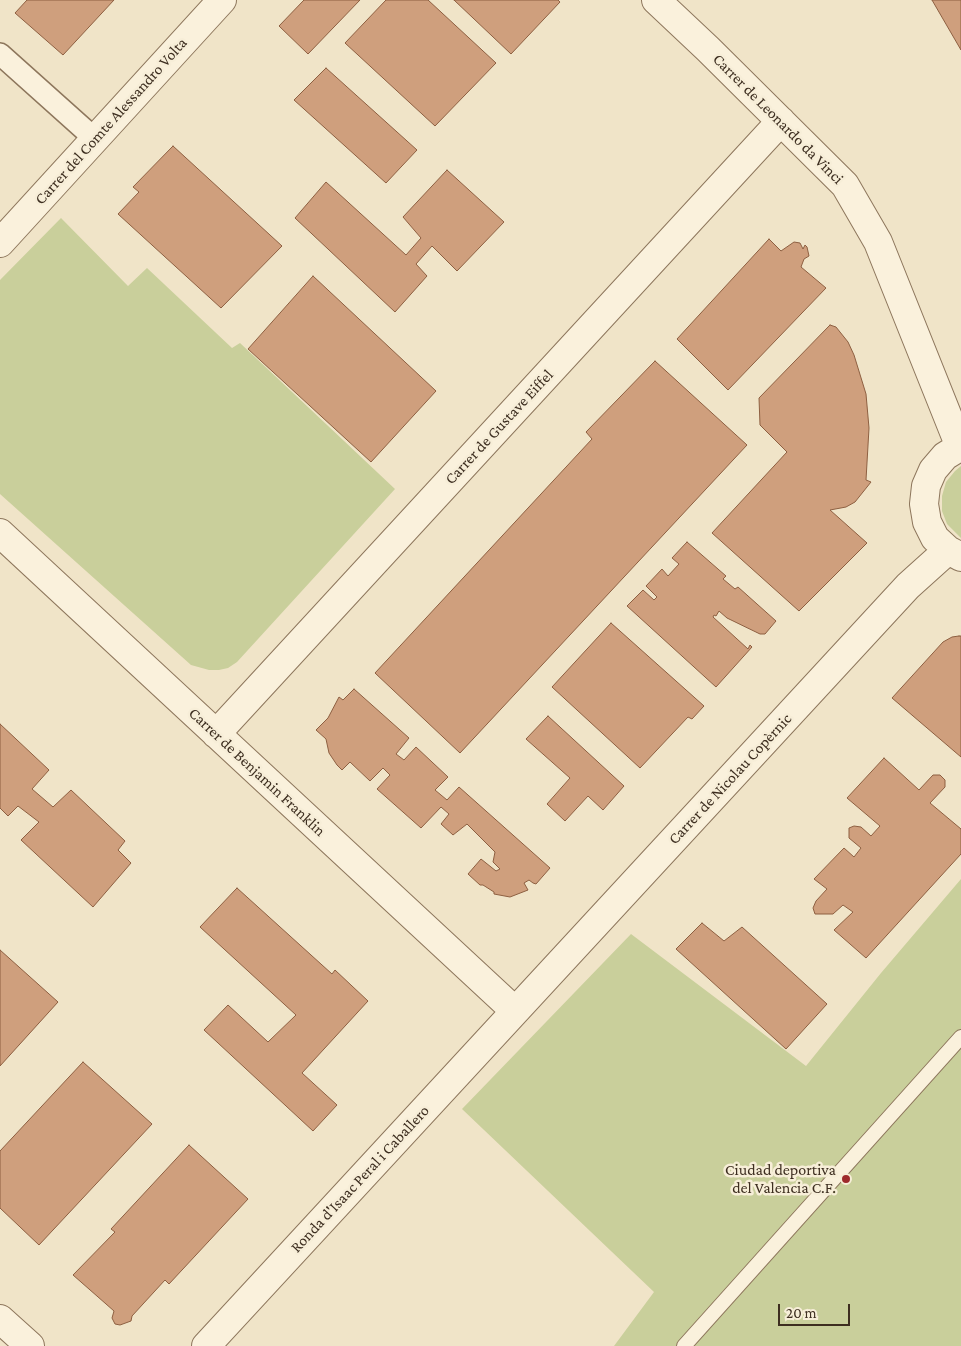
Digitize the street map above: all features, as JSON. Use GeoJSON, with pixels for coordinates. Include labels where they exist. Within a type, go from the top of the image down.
{"type":"FeatureCollection","features":[{"type":"Feature","properties":{"kind":"street","name":"Carrer del Comte Alessandro Volta"},"geometry":{"type":"LineString","coordinates":[[0,243],[222,0]]}},
{"type":"Feature","properties":{"kind":"street","name":"Carrer de Leonardo da Vinci"},"geometry":{"type":"LineString","coordinates":[[656,0],[845,185],[878,242],[961,447]]}},
{"type":"Feature","properties":{"kind":"street"},"geometry":{"type":"LineString","coordinates":[[0,54],[95,139]]}},
{"type":"Feature","properties":{"kind":"street","name":"Carrer de Gustave Eiffel"},"geometry":{"type":"LineString","coordinates":[[216,734],[781,121]]}},
{"type":"Feature","properties":{"kind":"street"},"geometry":{"type":"LineString","coordinates":[[955,554],[936,538],[927,522],[924,504],[926,486],[933,470],[945,456],[961,447]]}},
{"type":"Feature","properties":{"kind":"street","name":"Carrer de Benjamin Franklin"},"geometry":{"type":"LineString","coordinates":[[0,533],[515,1011]]}},
{"type":"Feature","properties":{"kind":"street","name":"Carrer de Nicolau Copèrnic"},"geometry":{"type":"LineString","coordinates":[[515,1011],[908,586],[955,554]]}},
{"type":"Feature","properties":{"kind":"street","name":"Ronda d'Isaac Peral i Caballero"},"geometry":{"type":"LineString","coordinates":[[206,1346],[515,1011]]}},
{"type":"Feature","properties":{"kind":"street"},"geometry":{"type":"LineString","coordinates":[[0,1318],[30,1346]]}},
{"type":"Feature","properties":{"kind":"lane"},"geometry":{"type":"LineString","coordinates":[[684,1346],[961,1037]]}},
{"type":"Feature","properties":{"kind":"green space"},"geometry":{"type":"Polygon","coordinates":[[[61,218],[128,286],[147,268],[232,348],[240,343],[395,489],[237,662],[228,668],[209,670],[191,665],[0,494],[0,280],[61,218]]]}},
{"type":"Feature","properties":{"kind":"green space"},"geometry":{"type":"Polygon","coordinates":[[[961,466],[961,538],[947,524],[942,511],[942,496],[946,482],[961,466]]]}},
{"type":"Feature","properties":{"kind":"green space"},"geometry":{"type":"Polygon","coordinates":[[[961,879],[961,1346],[614,1346],[654,1292],[462,1109],[631,934],[806,1066],[881,973],[961,879]]]}},
{"type":"Feature","properties":{"kind":"building"},"geometry":{"type":"Polygon","coordinates":[[[27,0],[114,0],[63,55],[15,13],[27,0]]]}},
{"type":"Feature","properties":{"kind":"building"},"geometry":{"type":"Polygon","coordinates":[[[304,0],[360,0],[308,54],[279,26],[304,0]]]}},
{"type":"Feature","properties":{"kind":"building"},"geometry":{"type":"Polygon","coordinates":[[[386,0],[428,0],[496,63],[435,126],[345,43],[386,0]]]}},
{"type":"Feature","properties":{"kind":"building"},"geometry":{"type":"Polygon","coordinates":[[[454,0],[558,0],[560,2],[511,54],[454,0]]]}},
{"type":"Feature","properties":{"kind":"building"},"geometry":{"type":"Polygon","coordinates":[[[932,0],[961,0],[961,50],[932,0]]]}},
{"type":"Feature","properties":{"kind":"building"},"geometry":{"type":"Polygon","coordinates":[[[326,68],[417,150],[386,183],[294,100],[326,68]]]}},
{"type":"Feature","properties":{"kind":"building"},"geometry":{"type":"Polygon","coordinates":[[[173,146],[282,246],[221,308],[118,214],[139,192],[133,187],[173,146]]]}},
{"type":"Feature","properties":{"kind":"building"},"geometry":{"type":"Polygon","coordinates":[[[447,170],[504,222],[457,271],[432,246],[416,264],[427,276],[395,312],[295,218],[326,182],[406,255],[421,238],[403,217],[447,170]]]}},
{"type":"Feature","properties":{"kind":"building"},"geometry":{"type":"Polygon","coordinates":[[[769,239],[781,251],[794,242],[800,243],[803,249],[805,245],[809,256],[804,259],[801,267],[826,288],[728,390],[677,339],[769,239]]]}},
{"type":"Feature","properties":{"kind":"building"},"geometry":{"type":"Polygon","coordinates":[[[313,276],[436,391],[371,462],[248,349],[313,276]]]}},
{"type":"Feature","properties":{"kind":"building"},"geometry":{"type":"Polygon","coordinates":[[[830,325],[836,327],[848,342],[866,394],[869,428],[866,480],[871,482],[855,502],[846,507],[830,510],[867,543],[799,611],[712,533],[787,452],[760,425],[759,398],[830,325]]]}},
{"type":"Feature","properties":{"kind":"building"},"geometry":{"type":"Polygon","coordinates":[[[655,361],[747,445],[460,753],[375,673],[592,439],[586,432],[655,361]]]}},
{"type":"Feature","properties":{"kind":"building"},"geometry":{"type":"Polygon","coordinates":[[[687,542],[726,576],[723,579],[735,589],[738,587],[776,621],[765,634],[760,634],[727,618],[719,611],[716,616],[714,615],[713,617],[748,649],[750,645],[752,647],[716,687],[627,606],[643,590],[654,600],[657,597],[646,586],[662,569],[668,576],[679,564],[672,558],[687,542]]]}},
{"type":"Feature","properties":{"kind":"building"},"geometry":{"type":"Polygon","coordinates":[[[611,623],[704,706],[692,719],[688,717],[640,768],[552,687],[611,623]]]}},
{"type":"Feature","properties":{"kind":"building"},"geometry":{"type":"Polygon","coordinates":[[[961,636],[961,757],[892,698],[943,642],[952,637],[961,636]]]}},
{"type":"Feature","properties":{"kind":"building"},"geometry":{"type":"Polygon","coordinates":[[[354,689],[409,738],[396,754],[404,760],[416,747],[448,777],[435,790],[447,800],[459,787],[550,868],[536,884],[529,880],[524,883],[528,890],[510,897],[494,894],[494,892],[480,885],[468,874],[481,859],[496,871],[500,869],[493,862],[495,852],[467,824],[453,835],[441,824],[449,814],[441,807],[421,828],[377,789],[390,775],[383,768],[370,781],[350,762],[342,770],[337,765],[329,753],[326,739],[316,730],[328,718],[339,697],[343,700],[354,689]]]}},
{"type":"Feature","properties":{"kind":"building"},"geometry":{"type":"Polygon","coordinates":[[[548,716],[624,786],[603,810],[588,796],[565,821],[547,804],[570,778],[526,739],[548,716]]]}},
{"type":"Feature","properties":{"kind":"building"},"geometry":{"type":"Polygon","coordinates":[[[0,724],[49,770],[32,789],[53,807],[71,790],[125,841],[118,850],[131,863],[93,907],[21,840],[39,822],[18,806],[8,816],[0,808],[0,724]]]}},
{"type":"Feature","properties":{"kind":"building"},"geometry":{"type":"Polygon","coordinates":[[[884,758],[919,790],[933,775],[940,775],[945,780],[945,787],[930,803],[961,829],[961,854],[866,958],[834,930],[853,912],[843,905],[833,914],[815,914],[813,908],[816,901],[827,889],[814,879],[844,848],[854,857],[861,848],[849,838],[849,828],[854,826],[861,827],[871,836],[880,826],[847,798],[884,758]]]}},
{"type":"Feature","properties":{"kind":"building"},"geometry":{"type":"Polygon","coordinates":[[[237,888],[332,974],[335,970],[368,1001],[302,1073],[337,1105],[313,1131],[204,1030],[228,1005],[268,1042],[296,1015],[200,927],[237,888]]]}},
{"type":"Feature","properties":{"kind":"building"},"geometry":{"type":"Polygon","coordinates":[[[702,923],[724,941],[742,927],[827,1004],[786,1049],[676,949],[702,923]]]}},
{"type":"Feature","properties":{"kind":"building"},"geometry":{"type":"Polygon","coordinates":[[[0,950],[58,1002],[0,1066],[0,950]]]}},
{"type":"Feature","properties":{"kind":"building"},"geometry":{"type":"Polygon","coordinates":[[[83,1062],[152,1124],[39,1245],[0,1208],[0,1151],[83,1062]]]}},
{"type":"Feature","properties":{"kind":"building"},"geometry":{"type":"Polygon","coordinates":[[[189,1145],[248,1199],[169,1284],[165,1280],[132,1316],[131,1321],[120,1325],[115,1324],[112,1318],[114,1311],[73,1275],[115,1232],[111,1229],[189,1145]]]}},
{"type":"Feature","properties":{"kind":"place","name":"Ciudad deportiva del Valencia C.F."},"geometry":{"type":"Point","coordinates":[846,1179]}}]}
